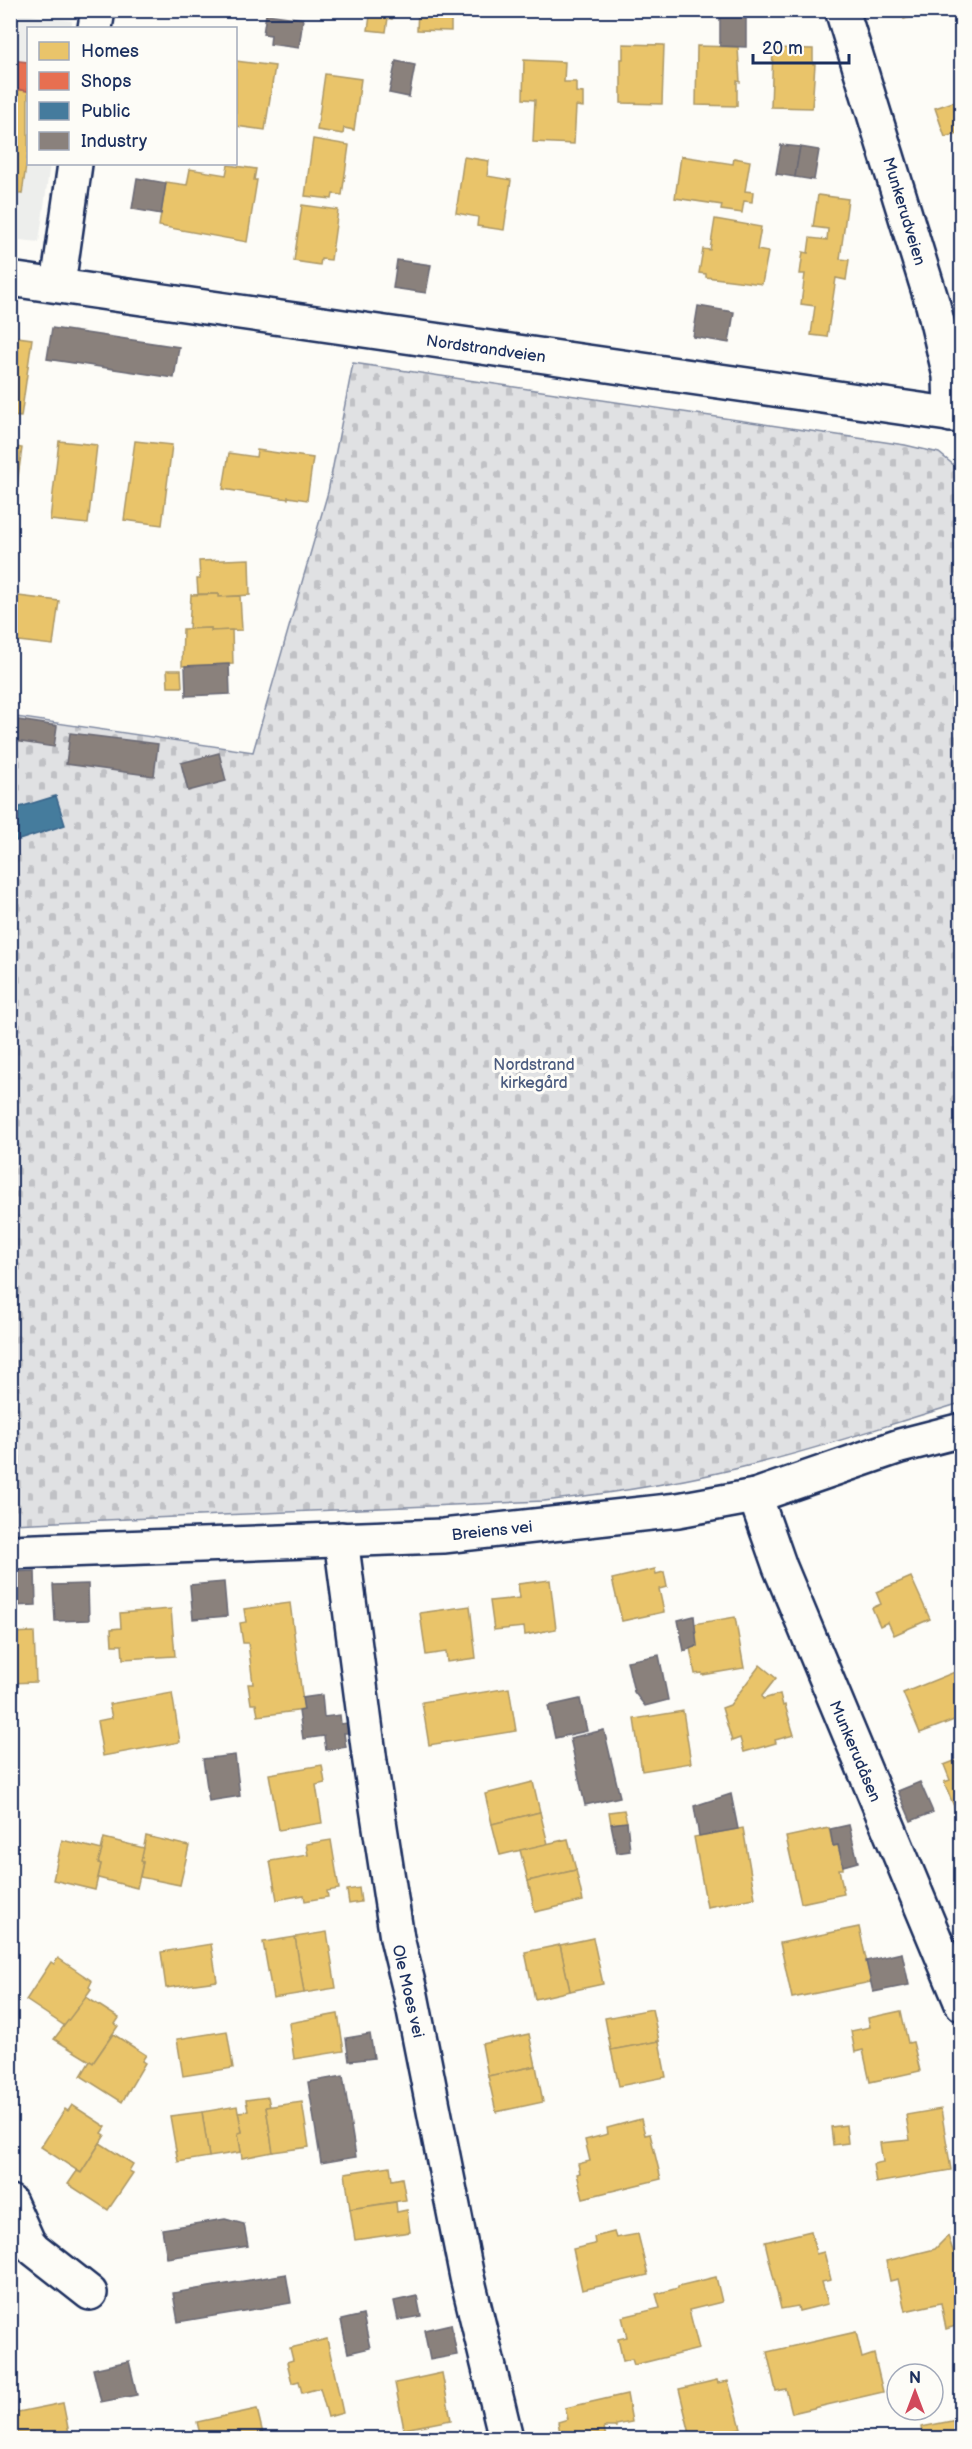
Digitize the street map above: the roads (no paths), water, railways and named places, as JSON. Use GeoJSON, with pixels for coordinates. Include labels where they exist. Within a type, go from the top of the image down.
{"type":"FeatureCollection","features":[{"type":"Feature","properties":{"kind":"street"},"geometry":{"type":"LineString","coordinates":[[95,27],[98,10]]}},
{"type":"Feature","properties":{"kind":"street","name":"Munkerudveien"},"geometry":{"type":"LineString","coordinates":[[842,10],[899,190],[941,334],[956,416]]}},
{"type":"Feature","properties":{"kind":"street"},"geometry":{"type":"LineString","coordinates":[[58,285],[75,165]]}},
{"type":"Feature","properties":{"kind":"street","name":"Nordstrandveien"},"geometry":{"type":"LineString","coordinates":[[10,279],[956,416]]}},
{"type":"Feature","properties":{"kind":"street","name":"Breiens vei"},"geometry":{"type":"LineString","coordinates":[[10,1552],[442,1536],[678,1510],[755,1496],[900,1446],[962,1430]]}},
{"type":"Feature","properties":{"kind":"street","name":"Munkerudåsen"},"geometry":{"type":"LineString","coordinates":[[755,1496],[780,1567],[962,2004]]}},
{"type":"Feature","properties":{"kind":"street","name":"Ole Moes vei"},"geometry":{"type":"LineString","coordinates":[[341,1539],[370,1762],[397,1938],[411,1995],[467,2277],[506,2439]]}},
{"type":"Feature","properties":{"kind":"street"},"geometry":{"type":"LineString","coordinates":[[10,2202],[33,2249],[90,2293]]}},
{"type":"Feature","properties":{"kind":"park label","name":"Nordstrand kirkegård"},"geometry":{"type":"Point","coordinates":[534,1073]}}]}
